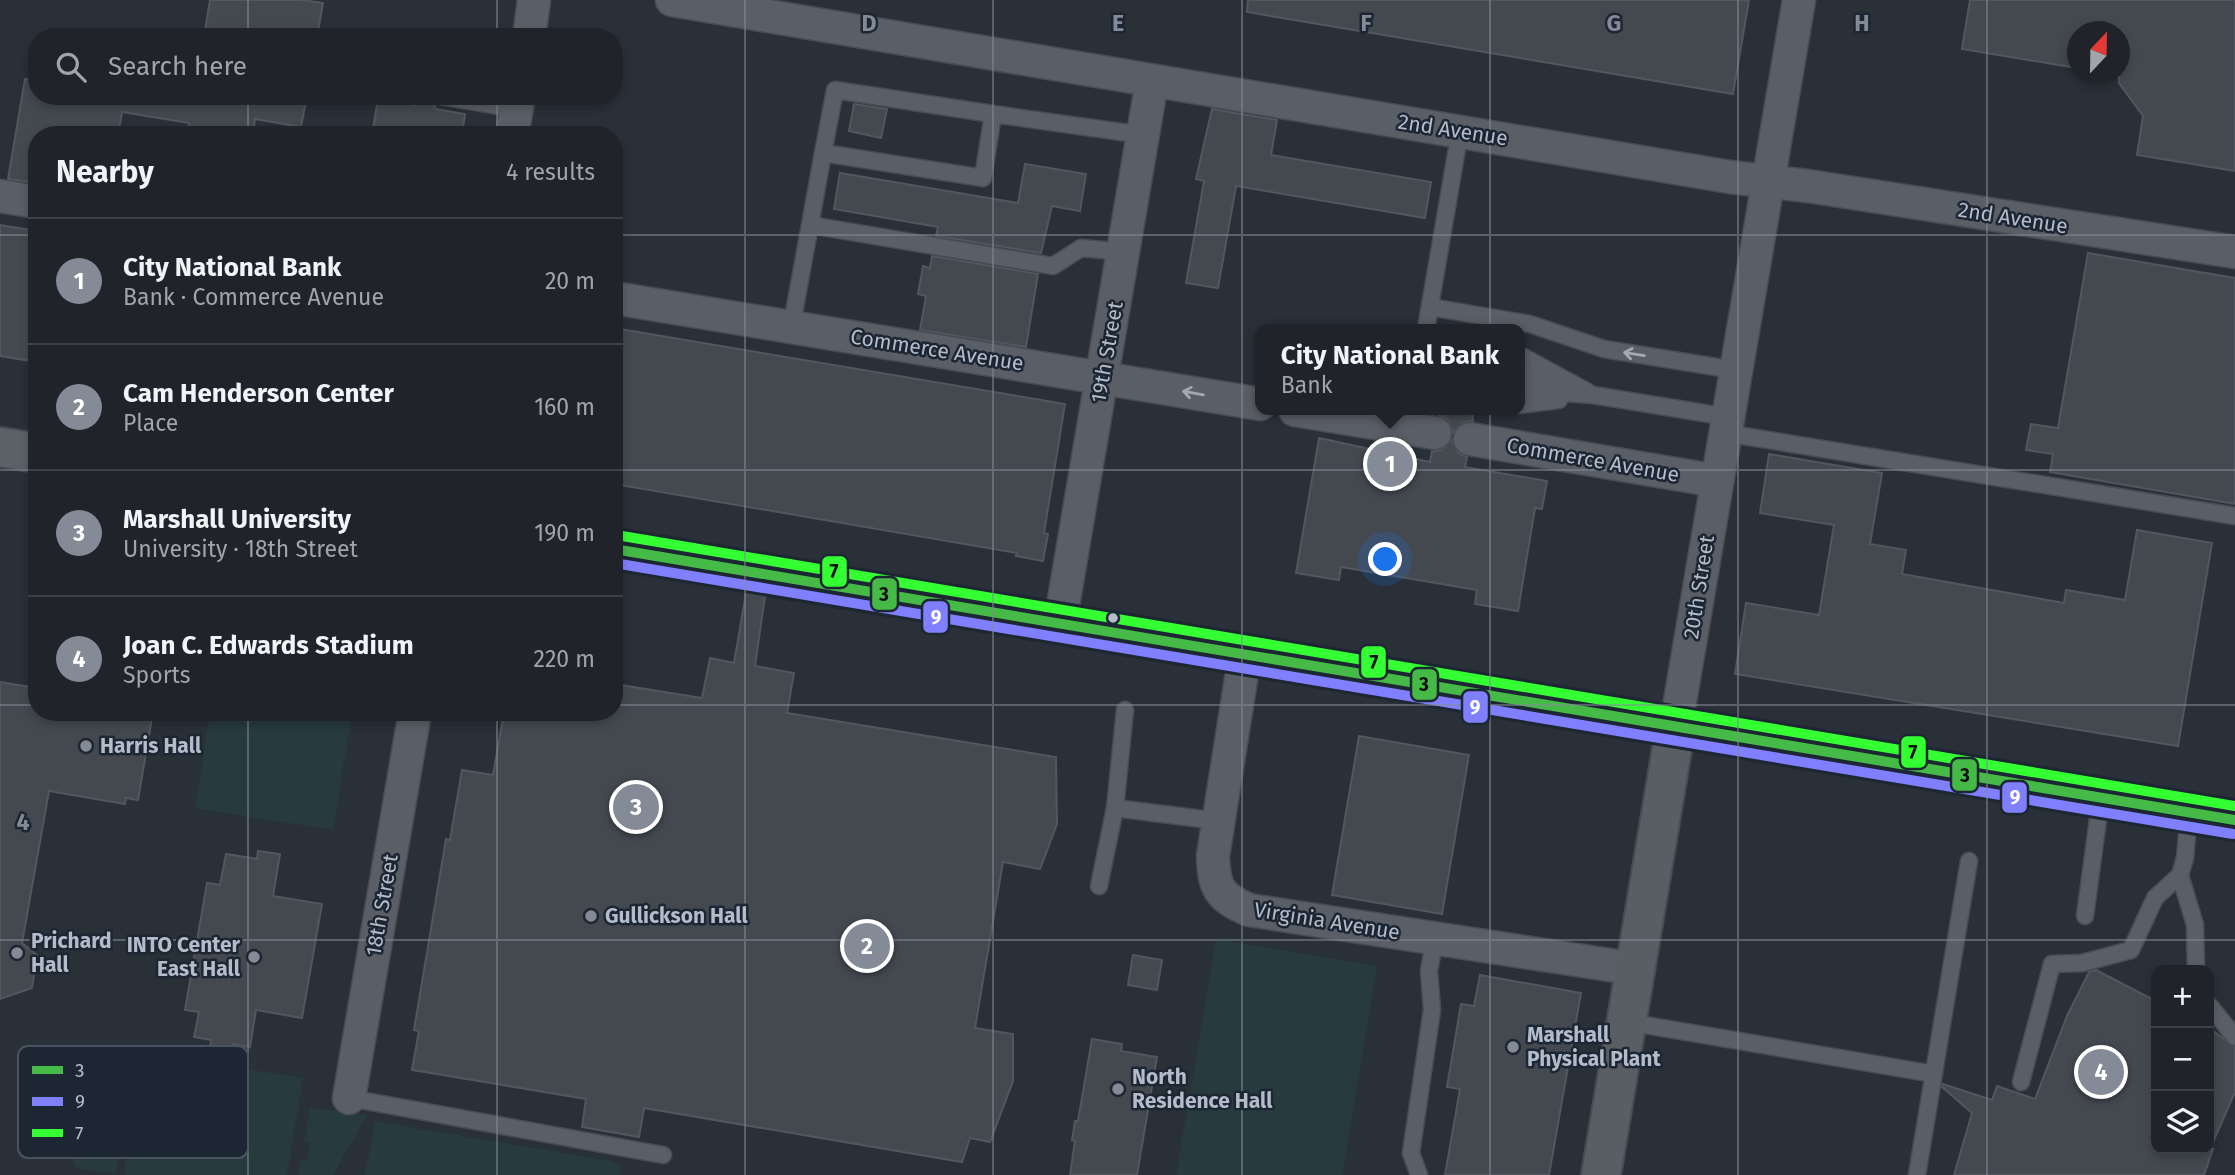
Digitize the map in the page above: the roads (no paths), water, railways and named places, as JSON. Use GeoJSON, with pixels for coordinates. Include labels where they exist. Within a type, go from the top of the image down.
{"type":"FeatureCollection","features":[{"type":"Feature","properties":{"kind":"main road"},"geometry":{"type":"LineString","coordinates":[[0,447],[28,452]]}},
{"type":"Feature","properties":{"kind":"main road"},"geometry":{"type":"LineString","coordinates":[[623,550],[2235,820]]}},
{"type":"Feature","properties":{"kind":"main road","name":"20th Street"},"geometry":{"type":"LineString","coordinates":[[1601,1175],[1676,725]]}},
{"type":"Feature","properties":{"kind":"street"},"geometry":{"type":"LineString","coordinates":[[529,28],[534,0]]}},
{"type":"Feature","properties":{"kind":"street","name":"2nd Avenue"},"geometry":{"type":"LineString","coordinates":[[672,0],[1767,182],[2235,252]]}},
{"type":"Feature","properties":{"kind":"street","name":"20th Street"},"geometry":{"type":"LineString","coordinates":[[1676,725],[1799,0]]}},
{"type":"Feature","properties":{"kind":"street","name":"19th Street"},"geometry":{"type":"LineString","coordinates":[[1060,623],[1152,81]]}},
{"type":"Feature","properties":{"kind":"street"},"geometry":{"type":"LineString","coordinates":[[0,196],[28,201]]}},
{"type":"Feature","properties":{"kind":"street","name":"Commerce Avenue"},"geometry":{"type":"LineString","coordinates":[[623,300],[1255,403]]}},
{"type":"Feature","properties":{"kind":"street"},"geometry":{"type":"LineString","coordinates":[[1339,415],[1418,424]]}},
{"type":"Feature","properties":{"kind":"street","name":"Commerce Avenue"},"geometry":{"type":"LineString","coordinates":[[1470,439],[1717,481]]}},
{"type":"Feature","properties":{"kind":"street","name":"Virginia Avenue"},"geometry":{"type":"LineString","coordinates":[[1245,654],[1218,821],[1213,874],[1219,890],[1228,901],[1249,910],[1636,969]]}},
{"type":"Feature","properties":{"kind":"street","name":"18th Street"},"geometry":{"type":"LineString","coordinates":[[349,1098],[413,721]]}},
{"type":"Feature","properties":{"kind":"lane"},"geometry":{"type":"LineString","coordinates":[[791,329],[835,90],[1143,135]]}},
{"type":"Feature","properties":{"kind":"lane"},"geometry":{"type":"LineString","coordinates":[[480,105],[516,113]]}},
{"type":"Feature","properties":{"kind":"lane"},"geometry":{"type":"LineString","coordinates":[[823,153],[983,178],[993,114]]}},
{"type":"Feature","properties":{"kind":"lane"},"geometry":{"type":"LineString","coordinates":[[1427,324],[1460,131]]}},
{"type":"Feature","properties":{"kind":"lane"},"geometry":{"type":"LineString","coordinates":[[810,225],[1053,266],[1081,248],[1124,252]]}},
{"type":"Feature","properties":{"kind":"lane"},"geometry":{"type":"LineString","coordinates":[[1430,307],[1530,324],[1604,349],[1735,370]]}},
{"type":"Feature","properties":{"kind":"lane"},"geometry":{"type":"LineString","coordinates":[[1525,358],[1593,395]]}},
{"type":"Feature","properties":{"kind":"lane"},"geometry":{"type":"LineString","coordinates":[[1525,375],[1593,395],[1726,425],[2235,516]]}},
{"type":"Feature","properties":{"kind":"lane"},"geometry":{"type":"LineString","coordinates":[[1525,390],[1593,395]]}},
{"type":"Feature","properties":{"kind":"lane"},"geometry":{"type":"LineString","coordinates":[[1525,404],[1593,395]]}},
{"type":"Feature","properties":{"kind":"lane"},"geometry":{"type":"LineString","coordinates":[[1099,886],[1115,808],[1125,710]]}},
{"type":"Feature","properties":{"kind":"lane"},"geometry":{"type":"LineString","coordinates":[[2085,916],[2101,797]]}},
{"type":"Feature","properties":{"kind":"lane"},"geometry":{"type":"LineString","coordinates":[[1115,808],[1218,821]]}},
{"type":"Feature","properties":{"kind":"lane"},"geometry":{"type":"LineString","coordinates":[[2021,1082],[2052,964],[2082,963],[2131,950],[2155,898],[2180,875],[2185,858],[2189,812]]}},
{"type":"Feature","properties":{"kind":"lane"},"geometry":{"type":"LineString","coordinates":[[1917,1175],[1969,861]]}},
{"type":"Feature","properties":{"kind":"lane"},"geometry":{"type":"LineString","coordinates":[[2180,875],[2195,925],[2196,965]]}},
{"type":"Feature","properties":{"kind":"lane"},"geometry":{"type":"LineString","coordinates":[[1419,1175],[1411,1153],[1432,1010],[1429,971],[1435,937]]}},
{"type":"Feature","properties":{"kind":"lane"},"geometry":{"type":"LineString","coordinates":[[2214,1011],[2235,1037]]}},
{"type":"Feature","properties":{"kind":"lane"},"geometry":{"type":"LineString","coordinates":[[1628,1022],[1934,1074]]}},
{"type":"Feature","properties":{"kind":"lane"},"geometry":{"type":"LineString","coordinates":[[349,1098],[663,1155]]}},
{"type":"Feature","properties":{"kind":"place","name":"City National Bank"},"geometry":{"type":"Point","coordinates":[1390,464]}},
{"type":"Feature","properties":{"kind":"place","name":"Harris Hall"},"geometry":{"type":"Point","coordinates":[86,746]}},
{"type":"Feature","properties":{"kind":"place","name":"Marshall University"},"geometry":{"type":"Point","coordinates":[636,807]}},
{"type":"Feature","properties":{"kind":"place","name":"Gullickson Hall"},"geometry":{"type":"Point","coordinates":[591,916]}},
{"type":"Feature","properties":{"kind":"place","name":"Cam Henderson Center"},"geometry":{"type":"Point","coordinates":[867,946]}},
{"type":"Feature","properties":{"kind":"place","name":"Prichard Hall"},"geometry":{"type":"Point","coordinates":[17,953]}},
{"type":"Feature","properties":{"kind":"place","name":"INTO Center East Hall"},"geometry":{"type":"Point","coordinates":[254,957]}},
{"type":"Feature","properties":{"kind":"place","name":"Marshall Physical Plant"},"geometry":{"type":"Point","coordinates":[1513,1047]}},
{"type":"Feature","properties":{"kind":"place","name":"Joan C. Edwards Stadium"},"geometry":{"type":"Point","coordinates":[2101,1072]}},
{"type":"Feature","properties":{"kind":"place","name":"North Residence Hall"},"geometry":{"type":"Point","coordinates":[1118,1089]}}]}
